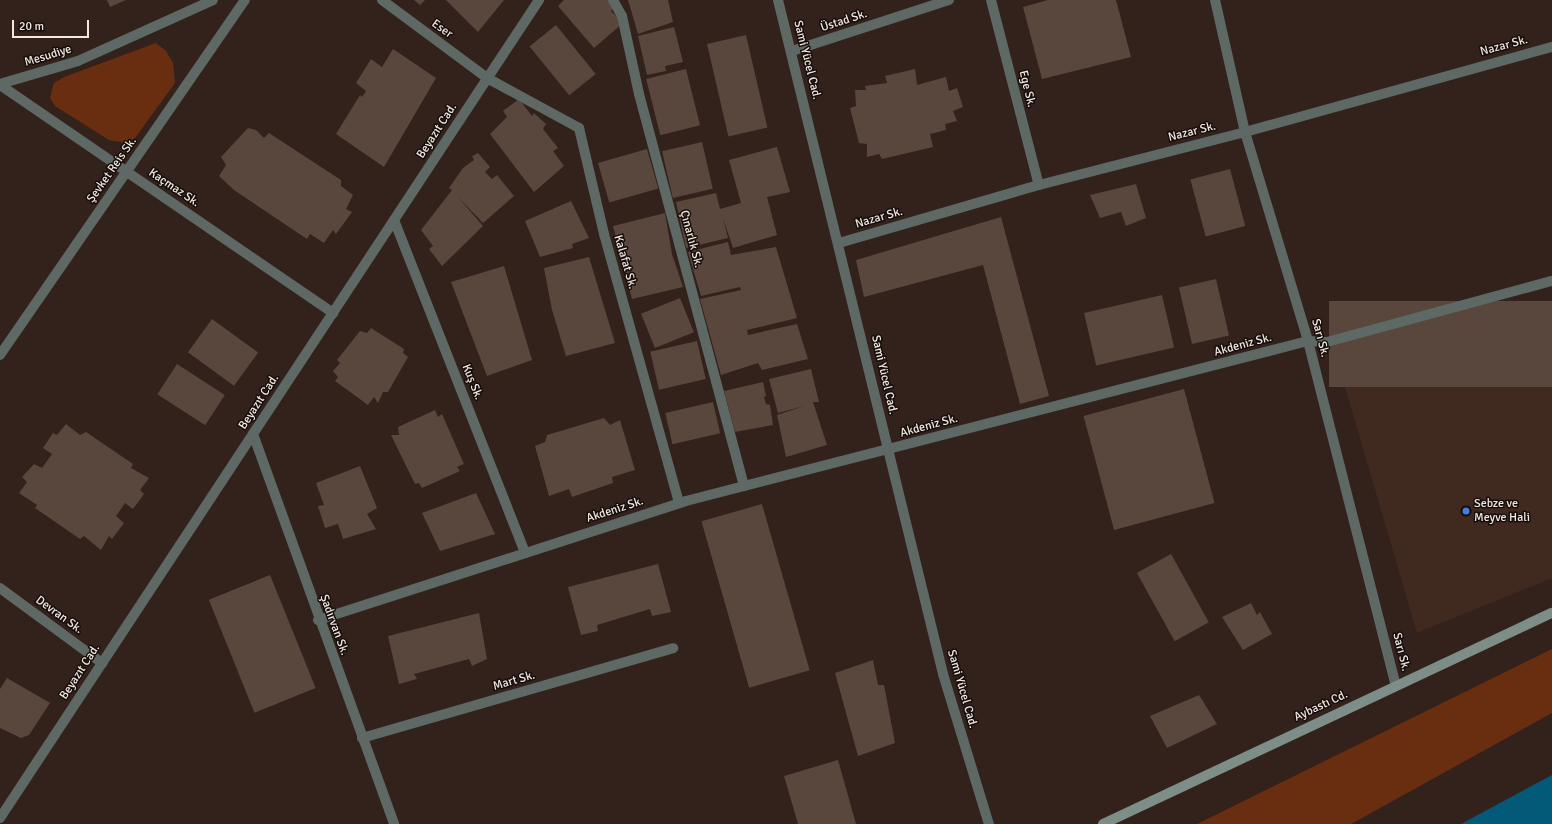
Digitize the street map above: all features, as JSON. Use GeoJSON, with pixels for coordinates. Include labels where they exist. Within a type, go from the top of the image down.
{"type":"FeatureCollection","features":[{"type":"Feature","properties":{"kind":"main road","name":"Aybastı Cd."},"geometry":{"type":"LineString","coordinates":[[1103,824],[1552,613]]}},
{"type":"Feature","properties":{"kind":"street","name":"Mesudiye"},"geometry":{"type":"LineString","coordinates":[[0,85],[78,61],[213,0]]}},
{"type":"Feature","properties":{"kind":"street","name":"Şevket Reis Sk."},"geometry":{"type":"LineString","coordinates":[[0,355],[245,0]]}},
{"type":"Feature","properties":{"kind":"street","name":"Eser"},"geometry":{"type":"LineString","coordinates":[[382,0],[487,78]]}},
{"type":"Feature","properties":{"kind":"street","name":"Beyazıt Cad."},"geometry":{"type":"LineString","coordinates":[[0,818],[539,0]]}},
{"type":"Feature","properties":{"kind":"street","name":"Çınarlık Sk."},"geometry":{"type":"LineString","coordinates":[[614,0],[622,16],[639,94],[744,486]]}},
{"type":"Feature","properties":{"kind":"street","name":"Sami Yücel Cad."},"geometry":{"type":"LineString","coordinates":[[778,0],[792,51],[943,674],[989,824]]}},
{"type":"Feature","properties":{"kind":"street","name":"Üstad Sk."},"geometry":{"type":"LineString","coordinates":[[792,51],[949,0]]}},
{"type":"Feature","properties":{"kind":"street","name":"Ege Sk."},"geometry":{"type":"LineString","coordinates":[[991,0],[1039,185]]}},
{"type":"Feature","properties":{"kind":"street","name":"Sarı Sk."},"geometry":{"type":"LineString","coordinates":[[1215,0],[1245,132],[1308,341],[1396,685]]}},
{"type":"Feature","properties":{"kind":"street","name":"Nazar Sk."},"geometry":{"type":"LineString","coordinates":[[839,243],[1039,185],[1245,132],[1552,47]]}},
{"type":"Feature","properties":{"kind":"street","name":"Kalafat Sk."},"geometry":{"type":"LineString","coordinates":[[487,78],[579,128],[604,234],[679,503]]}},
{"type":"Feature","properties":{"kind":"street","name":"Kaçmaz Sk."},"geometry":{"type":"LineString","coordinates":[[0,85],[333,313]]}},
{"type":"Feature","properties":{"kind":"street","name":"Kuş Sk."},"geometry":{"type":"LineString","coordinates":[[394,220],[525,553]]}},
{"type":"Feature","properties":{"kind":"street","name":"Akdeniz Sk."},"geometry":{"type":"LineString","coordinates":[[318,620],[679,503],[1308,341],[1328,342],[1552,281]]}},
{"type":"Feature","properties":{"kind":"street","name":"Şadırvan Sk."},"geometry":{"type":"LineString","coordinates":[[253,434],[318,620],[394,824]]}},
{"type":"Feature","properties":{"kind":"street","name":"Devran Sk."},"geometry":{"type":"LineString","coordinates":[[0,588],[102,663]]}},
{"type":"Feature","properties":{"kind":"street","name":"Mart Sk."},"geometry":{"type":"LineString","coordinates":[[362,738],[673,648]]}},
{"type":"Feature","properties":{"kind":"shaded area"},"geometry":{"type":"Polygon","coordinates":[[[156,43],[166,51],[173,63],[175,83],[135,138],[126,143],[109,140],[55,106],[50,98],[54,83],[64,77],[156,43]]]}},
{"type":"Feature","properties":{"kind":"shaded area","name":"Sebze ve Meyve Hali"},"geometry":{"type":"Polygon","coordinates":[[[1552,301],[1552,578],[1417,633],[1338,363],[1552,301]]]}},
{"type":"Feature","properties":{"kind":"shaded area"},"geometry":{"type":"Polygon","coordinates":[[[1552,649],[1552,713],[1351,824],[1197,824],[1552,649]]]}},
{"type":"Feature","properties":{"kind":"water"},"geometry":{"type":"Polygon","coordinates":[[[1552,775],[1552,824],[1461,824],[1552,775]]]}},
{"type":"Feature","properties":{"kind":"building"},"geometry":{"type":"Polygon","coordinates":[[[107,0],[126,0],[110,7],[107,0]]]}},
{"type":"Feature","properties":{"kind":"building"},"geometry":{"type":"Polygon","coordinates":[[[414,0],[425,0],[420,5],[414,0]]]}},
{"type":"Feature","properties":{"kind":"building"},"geometry":{"type":"Polygon","coordinates":[[[446,0],[504,0],[478,32],[446,0]]]}},
{"type":"Feature","properties":{"kind":"building"},"geometry":{"type":"Polygon","coordinates":[[[564,0],[608,0],[614,7],[611,11],[623,23],[594,48],[558,6],[564,0]]]}},
{"type":"Feature","properties":{"kind":"building"},"geometry":{"type":"Polygon","coordinates":[[[628,0],[668,0],[673,22],[638,34],[628,0]]]}},
{"type":"Feature","properties":{"kind":"building"},"geometry":{"type":"Polygon","coordinates":[[[1048,0],[1116,0],[1131,57],[1042,79],[1023,7],[1048,0]]]}},
{"type":"Feature","properties":{"kind":"building"},"geometry":{"type":"Polygon","coordinates":[[[556,25],[596,74],[569,95],[530,46],[556,25]]]}},
{"type":"Feature","properties":{"kind":"building"},"geometry":{"type":"Polygon","coordinates":[[[674,27],[683,62],[665,66],[666,71],[647,75],[638,36],[674,27]]]}},
{"type":"Feature","properties":{"kind":"building"},"geometry":{"type":"Polygon","coordinates":[[[746,35],[767,128],[728,137],[707,44],[746,35]]]}},
{"type":"Feature","properties":{"kind":"building"},"geometry":{"type":"Polygon","coordinates":[[[393,49],[436,78],[384,167],[336,134],[360,95],[362,97],[366,91],[356,83],[371,59],[382,67],[393,49]]]}},
{"type":"Feature","properties":{"kind":"building"},"geometry":{"type":"Polygon","coordinates":[[[686,69],[700,125],[660,135],[646,79],[686,69]]]}},
{"type":"Feature","properties":{"kind":"building"},"geometry":{"type":"Polygon","coordinates":[[[915,69],[917,85],[946,77],[949,91],[957,88],[963,107],[953,111],[957,121],[945,124],[946,130],[930,134],[933,147],[882,159],[879,154],[867,157],[867,144],[859,143],[850,108],[856,106],[855,90],[866,90],[865,86],[887,83],[885,76],[915,69]]]}},
{"type":"Feature","properties":{"kind":"building"},"geometry":{"type":"Polygon","coordinates":[[[519,99],[532,116],[534,113],[546,124],[543,129],[558,148],[553,151],[564,166],[534,192],[490,134],[507,117],[503,111],[519,99]]]}},
{"type":"Feature","properties":{"kind":"building"},"geometry":{"type":"Polygon","coordinates":[[[248,128],[256,130],[264,138],[269,133],[341,180],[341,186],[353,195],[346,209],[352,212],[336,234],[333,230],[324,243],[310,234],[307,239],[234,190],[219,176],[226,165],[221,157],[248,128]]]}},
{"type":"Feature","properties":{"kind":"building"},"geometry":{"type":"Polygon","coordinates":[[[702,142],[713,189],[673,198],[662,151],[702,142]]]}},
{"type":"Feature","properties":{"kind":"building"},"geometry":{"type":"Polygon","coordinates":[[[777,147],[790,192],[767,197],[777,235],[733,248],[723,218],[728,238],[686,248],[676,202],[716,193],[720,209],[741,203],[729,160],[777,147]]]}},
{"type":"Feature","properties":{"kind":"building"},"geometry":{"type":"Polygon","coordinates":[[[647,149],[658,188],[609,202],[598,163],[647,149]]]}},
{"type":"Feature","properties":{"kind":"building"},"geometry":{"type":"Polygon","coordinates":[[[478,153],[490,167],[485,172],[492,179],[497,175],[514,196],[483,223],[458,197],[483,226],[442,266],[429,249],[433,246],[421,230],[452,190],[449,188],[463,168],[474,160],[472,156],[478,153]]]}},
{"type":"Feature","properties":{"kind":"building"},"geometry":{"type":"Polygon","coordinates":[[[1230,169],[1245,226],[1206,237],[1190,180],[1230,169]]]}},
{"type":"Feature","properties":{"kind":"building"},"geometry":{"type":"Polygon","coordinates":[[[1136,184],[1146,218],[1126,226],[1121,212],[1100,218],[1090,195],[1136,184]]]}},
{"type":"Feature","properties":{"kind":"building"},"geometry":{"type":"Polygon","coordinates":[[[571,201],[589,238],[572,244],[573,248],[540,257],[525,221],[571,201]]]}},
{"type":"Feature","properties":{"kind":"building"},"geometry":{"type":"Polygon","coordinates":[[[665,213],[672,254],[683,287],[632,299],[613,226],[665,213]]]}},
{"type":"Feature","properties":{"kind":"building"},"geometry":{"type":"Polygon","coordinates":[[[1001,217],[1049,396],[1020,404],[983,265],[864,297],[856,260],[1001,217]]]}},
{"type":"Feature","properties":{"kind":"building"},"geometry":{"type":"Polygon","coordinates":[[[728,242],[731,255],[776,247],[797,318],[747,330],[748,335],[797,324],[808,359],[762,370],[758,363],[721,375],[700,299],[741,290],[740,287],[701,296],[688,252],[728,242]]]}},
{"type":"Feature","properties":{"kind":"building"},"geometry":{"type":"Polygon","coordinates":[[[589,257],[615,343],[566,356],[552,310],[544,268],[589,257]]]}},
{"type":"Feature","properties":{"kind":"building"},"geometry":{"type":"Polygon","coordinates":[[[504,266],[532,360],[487,376],[451,282],[504,266]]]}},
{"type":"Feature","properties":{"kind":"building"},"geometry":{"type":"Polygon","coordinates":[[[1216,279],[1229,336],[1192,344],[1179,288],[1216,279]]]}},
{"type":"Feature","properties":{"kind":"building"},"geometry":{"type":"Polygon","coordinates":[[[1162,295],[1174,348],[1096,366],[1084,313],[1162,295]]]}},
{"type":"Feature","properties":{"kind":"building"},"geometry":{"type":"Polygon","coordinates":[[[680,298],[694,332],[655,348],[641,314],[680,298]]]}},
{"type":"Feature","properties":{"kind":"building"},"geometry":{"type":"Polygon","coordinates":[[[1329,301],[1552,301],[1552,387],[1329,387],[1329,301]]]}},
{"type":"Feature","properties":{"kind":"building"},"geometry":{"type":"Polygon","coordinates":[[[212,319],[258,353],[234,386],[188,352],[212,319]]]}},
{"type":"Feature","properties":{"kind":"building"},"geometry":{"type":"Polygon","coordinates":[[[371,328],[404,349],[403,353],[408,357],[388,392],[383,392],[378,403],[374,397],[368,405],[335,381],[338,377],[333,371],[340,363],[337,360],[360,331],[367,333],[371,328]]]}},
{"type":"Feature","properties":{"kind":"building"},"geometry":{"type":"Polygon","coordinates":[[[697,341],[706,379],[659,390],[650,352],[697,341]]]}},
{"type":"Feature","properties":{"kind":"building"},"geometry":{"type":"Polygon","coordinates":[[[177,364],[225,395],[205,425],[157,394],[177,364]]]}},
{"type":"Feature","properties":{"kind":"building"},"geometry":{"type":"Polygon","coordinates":[[[811,369],[819,402],[813,402],[827,445],[786,457],[777,415],[804,406],[778,413],[769,379],[811,369]]]}},
{"type":"Feature","properties":{"kind":"building"},"geometry":{"type":"Polygon","coordinates":[[[763,382],[766,396],[764,397],[766,404],[770,405],[773,425],[735,432],[724,391],[763,382]]]}},
{"type":"Feature","properties":{"kind":"building"},"geometry":{"type":"Polygon","coordinates":[[[1184,389],[1215,503],[1114,530],[1084,416],[1184,389]]]}},
{"type":"Feature","properties":{"kind":"building"},"geometry":{"type":"Polygon","coordinates":[[[713,402],[720,433],[672,444],[665,413],[713,402]]]}},
{"type":"Feature","properties":{"kind":"building"},"geometry":{"type":"Polygon","coordinates":[[[435,410],[438,417],[442,414],[464,464],[457,467],[460,471],[422,488],[419,483],[415,484],[391,435],[399,435],[398,427],[435,410]]]}},
{"type":"Feature","properties":{"kind":"building"},"geometry":{"type":"Polygon","coordinates":[[[604,418],[610,425],[620,420],[635,470],[612,477],[613,483],[572,497],[569,489],[549,496],[535,446],[545,442],[547,435],[604,418]]]}},
{"type":"Feature","properties":{"kind":"building"},"geometry":{"type":"Polygon","coordinates":[[[66,424],[80,435],[86,432],[133,464],[131,468],[149,478],[140,490],[144,494],[133,509],[125,503],[116,516],[124,523],[112,539],[109,536],[101,550],[84,536],[80,539],[35,508],[37,505],[19,493],[27,482],[22,477],[34,464],[42,468],[52,454],[43,448],[53,433],[57,435],[66,424]]]}},
{"type":"Feature","properties":{"kind":"building"},"geometry":{"type":"Polygon","coordinates":[[[360,466],[377,508],[367,514],[376,529],[343,539],[338,524],[325,528],[318,506],[324,505],[316,483],[360,466]]]}},
{"type":"Feature","properties":{"kind":"building"},"geometry":{"type":"Polygon","coordinates":[[[476,493],[495,534],[440,551],[422,513],[476,493]]]}},
{"type":"Feature","properties":{"kind":"building"},"geometry":{"type":"Polygon","coordinates":[[[762,504],[810,670],[749,688],[701,521],[762,504]]]}},
{"type":"Feature","properties":{"kind":"building"},"geometry":{"type":"Polygon","coordinates":[[[1171,554],[1209,622],[1175,641],[1137,573],[1171,554]]]}},
{"type":"Feature","properties":{"kind":"building"},"geometry":{"type":"Polygon","coordinates":[[[658,564],[671,612],[652,616],[650,609],[597,625],[598,631],[581,635],[568,587],[658,564]]]}},
{"type":"Feature","properties":{"kind":"building"},"geometry":{"type":"Polygon","coordinates":[[[270,575],[316,688],[255,713],[209,600],[270,575]]]}},
{"type":"Feature","properties":{"kind":"building"},"geometry":{"type":"Polygon","coordinates":[[[1251,603],[1257,615],[1260,612],[1272,634],[1243,650],[1222,617],[1251,603]]]}},
{"type":"Feature","properties":{"kind":"building"},"geometry":{"type":"Polygon","coordinates":[[[479,613],[487,659],[472,666],[469,659],[414,674],[417,679],[399,684],[388,636],[479,613]]]}},
{"type":"Feature","properties":{"kind":"building"},"geometry":{"type":"Polygon","coordinates":[[[873,660],[878,685],[884,685],[895,743],[858,756],[835,673],[873,660]]]}},
{"type":"Feature","properties":{"kind":"building"},"geometry":{"type":"Polygon","coordinates":[[[7,678],[50,703],[29,735],[21,738],[0,728],[0,689],[7,678]]]}},
{"type":"Feature","properties":{"kind":"building"},"geometry":{"type":"Polygon","coordinates":[[[1199,695],[1217,724],[1167,748],[1150,716],[1199,695]]]}},
{"type":"Feature","properties":{"kind":"building"},"geometry":{"type":"Polygon","coordinates":[[[838,760],[856,824],[798,824],[784,776],[838,760]]]}},
{"type":"Feature","properties":{"kind":"place","name":"Sebze ve Meyve Hali"},"geometry":{"type":"Point","coordinates":[1466,511]}}]}
